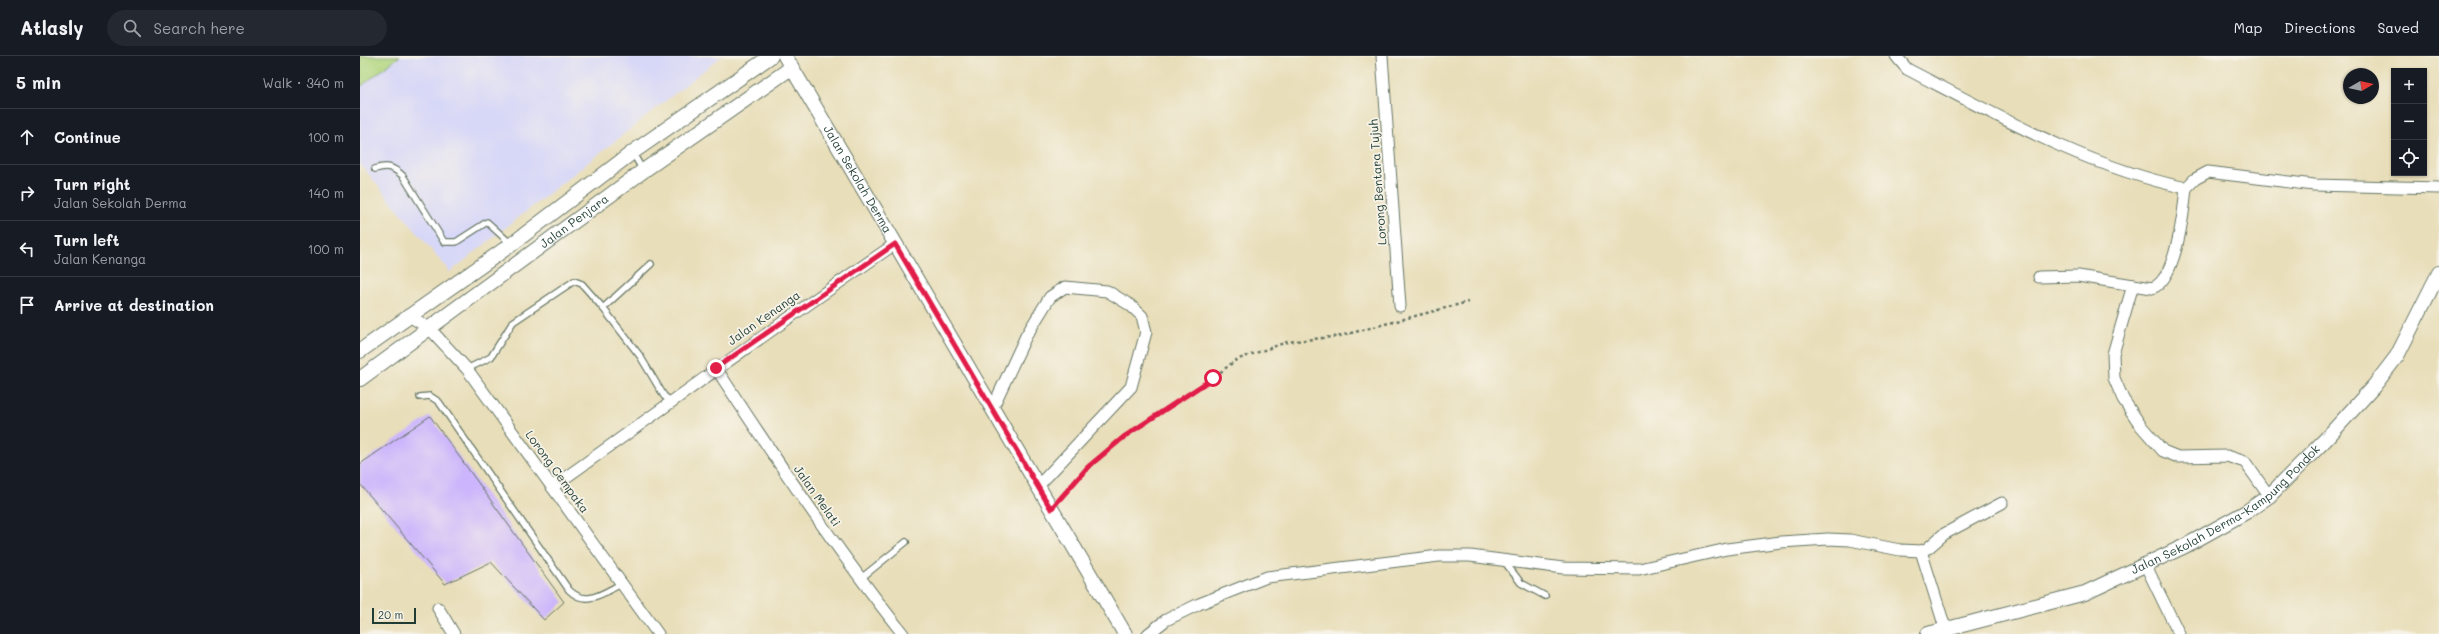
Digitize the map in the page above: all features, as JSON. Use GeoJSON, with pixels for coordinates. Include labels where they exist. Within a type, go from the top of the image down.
{"type":"FeatureCollection","features":[{"type":"Feature","properties":{"kind":"street"},"geometry":{"type":"LineString","coordinates":[[360,350],[408,315],[512,244],[633,152],[771,56]]}},
{"type":"Feature","properties":{"kind":"street","name":"Lorong Bentara Tujuh"},"geometry":{"type":"LineString","coordinates":[[1382,56],[1400,306]]}},
{"type":"Feature","properties":{"kind":"street"},"geometry":{"type":"LineString","coordinates":[[1896,56],[1907,69],[2067,148],[2111,166],[2186,188]]}},
{"type":"Feature","properties":{"kind":"street","name":"Jalan Penjara"},"geometry":{"type":"LineString","coordinates":[[360,379],[644,171],[791,60]]}},
{"type":"Feature","properties":{"kind":"street","name":"Jalan Sekolah Derma"},"geometry":{"type":"LineString","coordinates":[[791,60],[895,244],[1125,634]]}},
{"type":"Feature","properties":{"kind":"street"},"geometry":{"type":"LineString","coordinates":[[2039,277],[2078,276],[2152,288],[2163,280],[2182,221],[2186,188],[2195,179],[2208,172],[2314,186],[2439,188]]}},
{"type":"Feature","properties":{"kind":"street","name":"Jalan Kenanga"},"geometry":{"type":"LineString","coordinates":[[552,487],[672,402],[716,368],[895,244]]}},
{"type":"Feature","properties":{"kind":"street","name":"Jalan Sekolah Derma-Kampung Pondok"},"geometry":{"type":"LineString","coordinates":[[1928,634],[1947,632],[2085,593],[2146,566],[2246,512],[2269,496],[2325,440],[2374,386],[2396,356],[2439,273]]}},
{"type":"Feature","properties":{"kind":"street"},"geometry":{"type":"LineString","coordinates":[[2133,285],[2113,354],[2114,378],[2123,399],[2155,444],[2171,456],[2189,458],[2227,456],[2245,462],[2269,496]]}},
{"type":"Feature","properties":{"kind":"street"},"geometry":{"type":"LineString","coordinates":[[992,409],[1030,330],[1050,297],[1065,287],[1107,291],[1142,316],[1146,332],[1131,387],[1038,486]]}},
{"type":"Feature","properties":{"kind":"street","name":"Lorong Cempaka"},"geometry":{"type":"LineString","coordinates":[[408,315],[430,329],[467,370],[658,634]]}},
{"type":"Feature","properties":{"kind":"street","name":"Jalan Melati"},"geometry":{"type":"LineString","coordinates":[[716,368],[775,458],[860,579],[903,634]]}},
{"type":"Feature","properties":{"kind":"street"},"geometry":{"type":"LineString","coordinates":[[1148,634],[1166,620],[1186,610],[1239,587],[1267,577],[1439,556],[1470,556],[1563,568],[1639,569],[1727,549],[1781,542],[1828,539],[1850,540],[1900,550],[1921,551],[1950,530],[2002,503]]}},
{"type":"Feature","properties":{"kind":"street"},"geometry":{"type":"LineString","coordinates":[[1921,551],[1947,632]]}},
{"type":"Feature","properties":{"kind":"street"},"geometry":{"type":"LineString","coordinates":[[2146,566],[2179,634]]}},
{"type":"Feature","properties":{"kind":"street"},"geometry":{"type":"LineString","coordinates":[[438,608],[454,634]]}},
{"type":"Feature","properties":{"kind":"lane"},"geometry":{"type":"LineString","coordinates":[[633,152],[644,171]]}},
{"type":"Feature","properties":{"kind":"lane"},"geometry":{"type":"LineString","coordinates":[[375,169],[387,166],[395,168],[403,176],[444,242],[456,242],[487,222],[512,244]]}},
{"type":"Feature","properties":{"kind":"lane"},"geometry":{"type":"LineString","coordinates":[[603,308],[651,264]]}},
{"type":"Feature","properties":{"kind":"lane"},"geometry":{"type":"LineString","coordinates":[[467,370],[490,357],[513,322],[577,280],[603,308],[640,356],[664,396],[672,402]]}},
{"type":"Feature","properties":{"kind":"lane"},"geometry":{"type":"LineString","coordinates":[[420,397],[430,396],[439,402],[576,596],[583,599],[591,598],[621,584]]}},
{"type":"Feature","properties":{"kind":"lane"},"geometry":{"type":"LineString","coordinates":[[860,579],[906,542]]}},
{"type":"Feature","properties":{"kind":"lane"},"geometry":{"type":"LineString","coordinates":[[1504,560],[1521,583],[1545,596]]}},
{"type":"Feature","properties":{"kind":"path"},"geometry":{"type":"LineString","coordinates":[[1051,509],[1088,467],[1125,436],[1213,378],[1236,360],[1287,342],[1340,336],[1468,302]]}},
{"type":"Feature","properties":{"kind":"shaded area"},"geometry":{"type":"Polygon","coordinates":[[[360,56],[722,56],[450,272],[360,164],[360,56]]]}},
{"type":"Feature","properties":{"kind":"green space"},"geometry":{"type":"Polygon","coordinates":[[[360,56],[400,56],[360,87],[360,56]]]}},
{"type":"Feature","properties":{"kind":"building"},"geometry":{"type":"Polygon","coordinates":[[[430,416],[564,602],[544,620],[491,562],[445,584],[360,484],[360,464],[430,416]]]}},
{"type":"Feature","properties":{"kind":"route"},"geometry":{"type":"LineString","coordinates":[[716,368],[895,244],[1051,509],[1088,467],[1125,436],[1213,378]]}}]}
